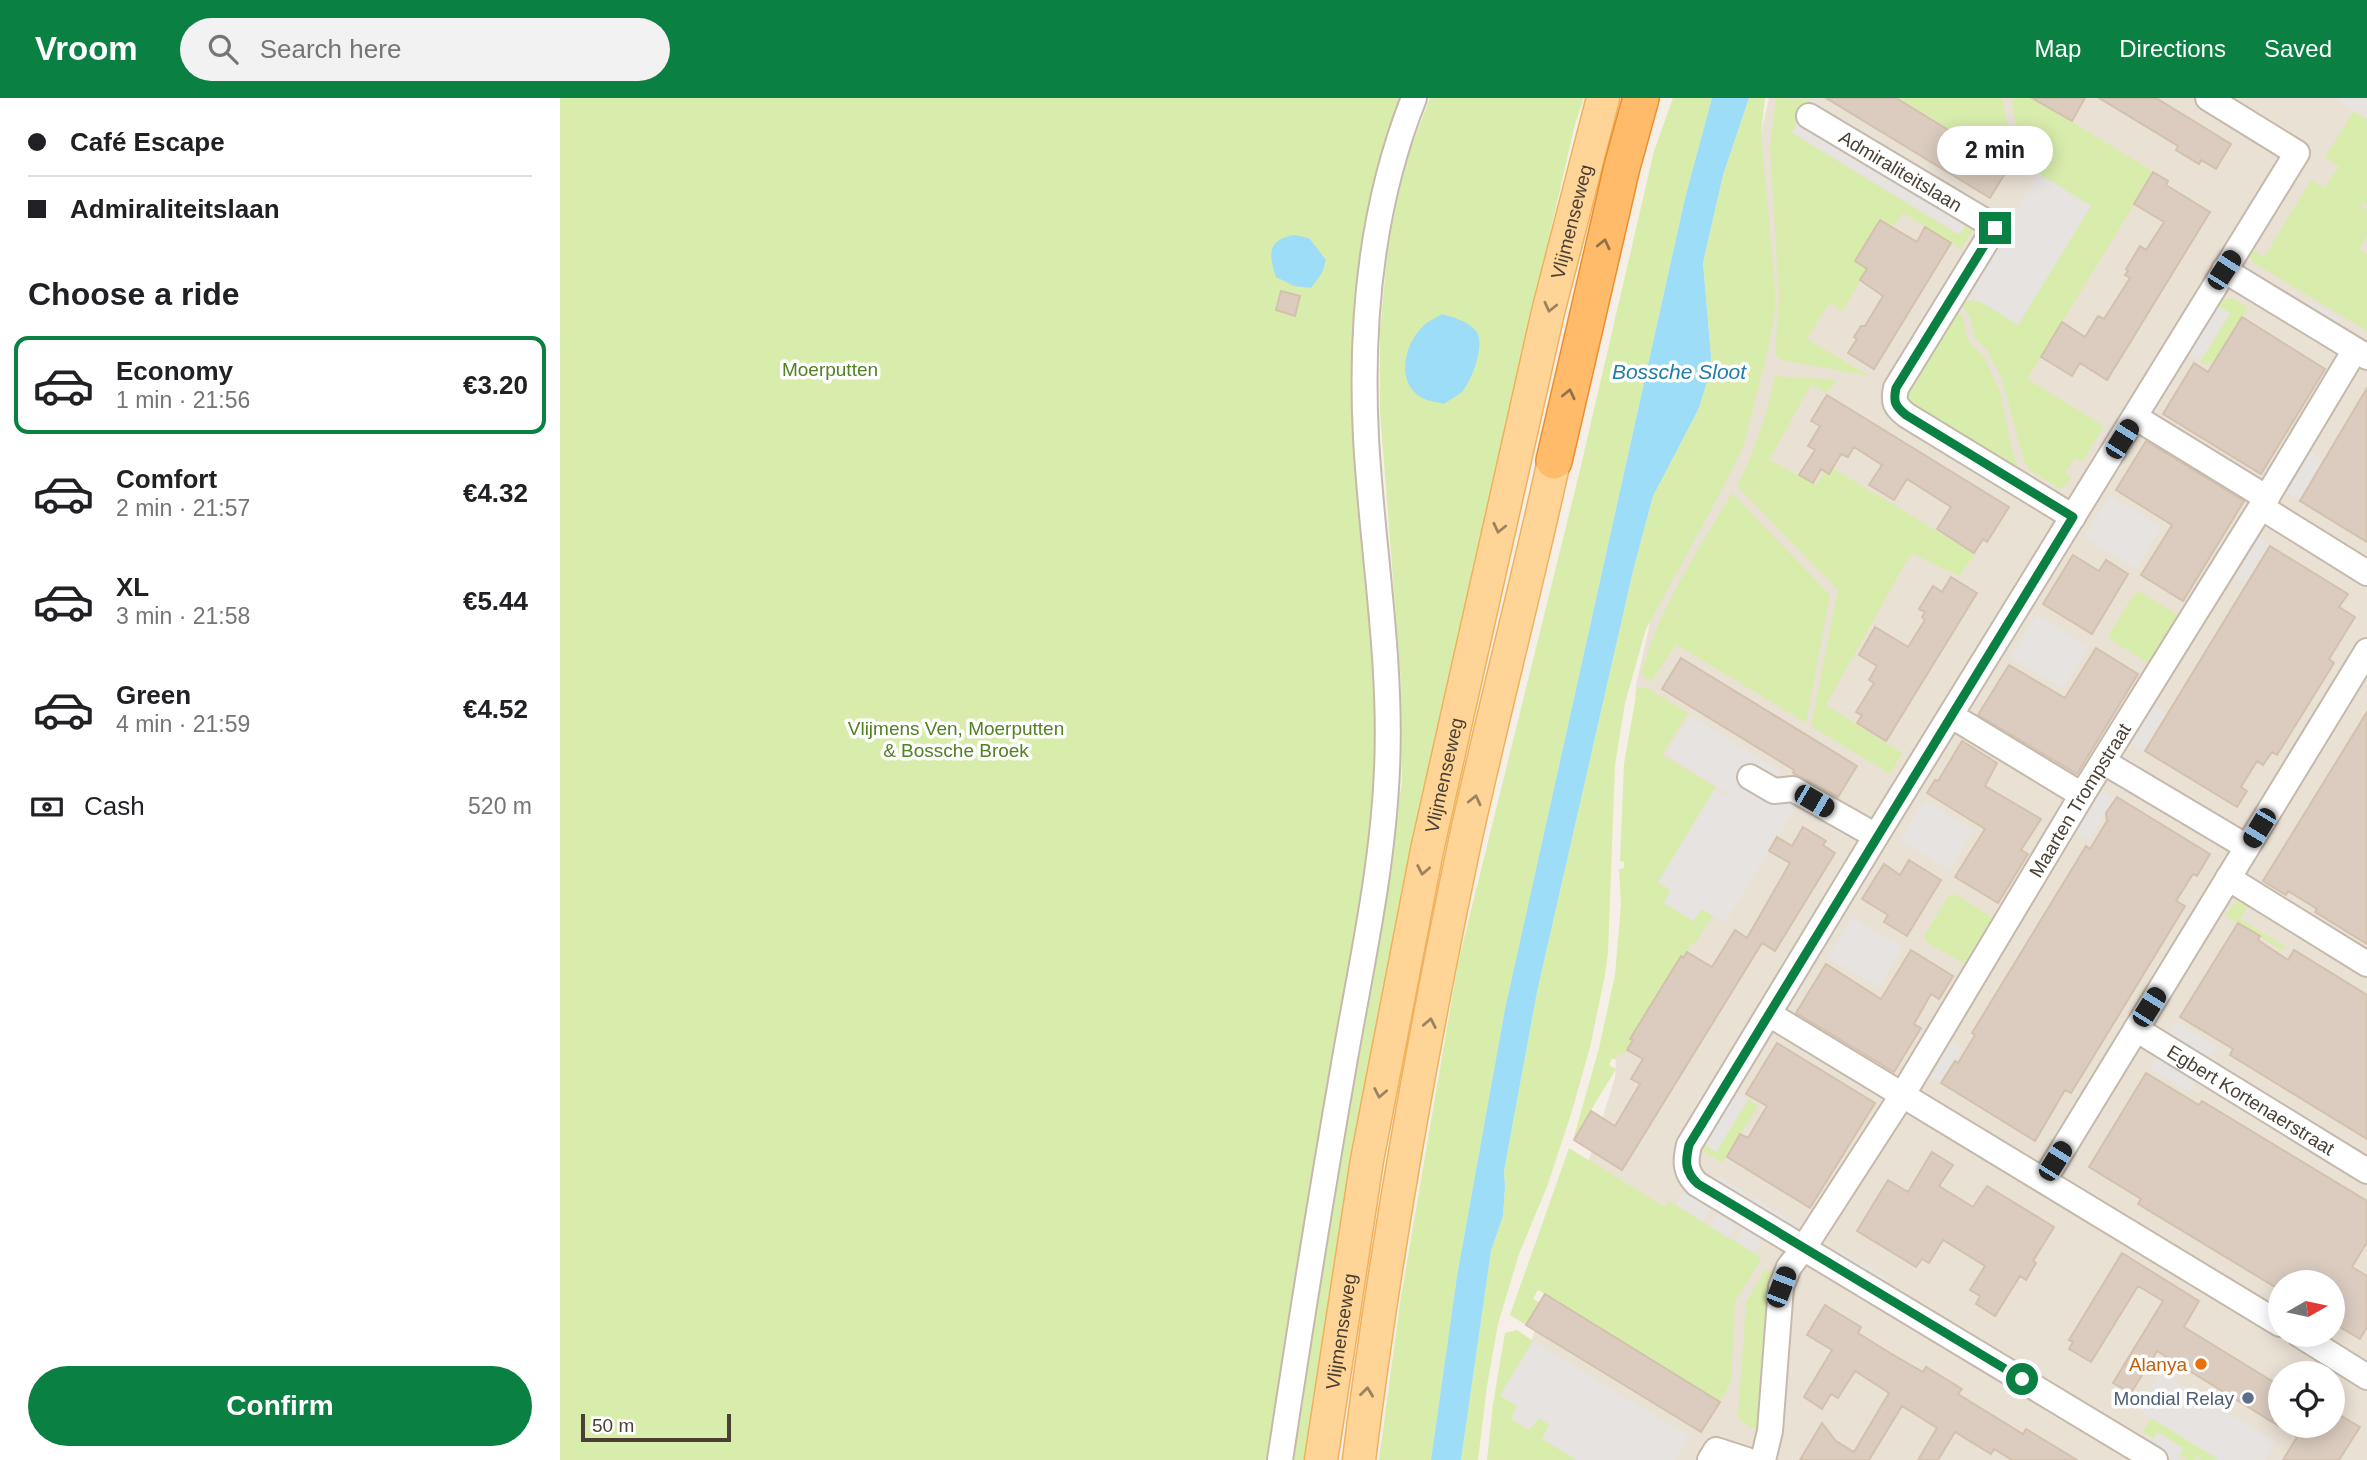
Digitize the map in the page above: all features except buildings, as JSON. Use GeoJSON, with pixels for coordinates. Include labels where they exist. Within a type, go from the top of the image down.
{"type":"FeatureCollection","features":[{"type":"Feature","properties":{"kind":"highway"},"geometry":{"type":"LineString","coordinates":[[1554,461],[1622,167],[1641,98]]}},
{"type":"Feature","properties":{"kind":"main road","name":"Vlijmenseweg"},"geometry":{"type":"LineString","coordinates":[[1321,1460],[1367,1160],[1427,850],[1548,312],[1603,98]]}},
{"type":"Feature","properties":{"kind":"main road","name":"Vlijmenseweg"},"geometry":{"type":"LineString","coordinates":[[1359,1460],[1399,1184],[1463,853],[1554,461]]}},
{"type":"Feature","properties":{"kind":"street","name":"Vlijmenseweg"},"geometry":{"type":"LineString","coordinates":[[1280,1460],[1318,1213],[1379,859],[1387,770],[1387,694],[1366,439],[1364,358],[1368,292],[1379,220],[1391,162],[1414,98]]}},
{"type":"Feature","properties":{"kind":"street"},"geometry":{"type":"LineString","coordinates":[[2155,1460],[1698,1184],[1690,1177],[1686,1167],[1689,1145],[2297,153],[2208,98]]}},
{"type":"Feature","properties":{"kind":"street","name":"Admiraliteitslaan"},"geometry":{"type":"LineString","coordinates":[[1809,116],[1995,228],[1896,388],[1893,399],[1896,407],[1906,415],[2073,517]]}},
{"type":"Feature","properties":{"kind":"street"},"geometry":{"type":"LineString","coordinates":[[2224,270],[2361,354]]}},
{"type":"Feature","properties":{"kind":"street","name":"Maarten Trompstraat"},"geometry":{"type":"LineString","coordinates":[[1763,1460],[1770,1431],[1781,1287],[1789,1267],[1903,1094],[2082,795],[2264,503],[2361,354]]}},
{"type":"Feature","properties":{"kind":"street"},"geometry":{"type":"LineString","coordinates":[[2135,416],[2367,573]]}},
{"type":"Feature","properties":{"kind":"street"},"geometry":{"type":"LineString","coordinates":[[2044,1180],[2367,651]]}},
{"type":"Feature","properties":{"kind":"street"},"geometry":{"type":"LineString","coordinates":[[1952,716],[2082,795]]}},
{"type":"Feature","properties":{"kind":"street"},"geometry":{"type":"LineString","coordinates":[[2104,761],[2247,847]]}},
{"type":"Feature","properties":{"kind":"street"},"geometry":{"type":"LineString","coordinates":[[1750,777],[1774,791],[1793,789],[1876,836]]}},
{"type":"Feature","properties":{"kind":"street"},"geometry":{"type":"LineString","coordinates":[[2228,878],[2367,964]]}},
{"type":"Feature","properties":{"kind":"street"},"geometry":{"type":"LineString","coordinates":[[1769,1014],[2268,1317]]}},
{"type":"Feature","properties":{"kind":"street","name":"Egbert Kortenaerstraat"},"geometry":{"type":"LineString","coordinates":[[2136,1029],[2367,1171]]}},
{"type":"Feature","properties":{"kind":"street"},"geometry":{"type":"LineString","coordinates":[[2321,1348],[2367,1377]]}},
{"type":"Feature","properties":{"kind":"street"},"geometry":{"type":"LineString","coordinates":[[1710,1460],[1716,1450],[1747,1460]]}},
{"type":"Feature","properties":{"kind":"shaded area"},"geometry":{"type":"Polygon","coordinates":[[[1769,98],[2367,98],[2367,1460],[1501,1460],[1502,1434],[1615,1078],[1636,685],[1769,98]]]}},
{"type":"Feature","properties":{"kind":"shaded area"},"geometry":{"type":"Polygon","coordinates":[[[2334,98],[2367,98],[2367,119],[2354,111],[2334,98]]]}},
{"type":"Feature","properties":{"kind":"shaded area"},"geometry":{"type":"Polygon","coordinates":[[[1811,100],[1887,146],[1886,151],[1808,104],[1811,100]]]}},
{"type":"Feature","properties":{"kind":"shaded area"},"geometry":{"type":"Polygon","coordinates":[[[1799,119],[1966,223],[1960,234],[1792,132],[1799,119]]]}},
{"type":"Feature","properties":{"kind":"shaded area"},"geometry":{"type":"Polygon","coordinates":[[[2038,173],[2091,206],[2018,325],[1965,292],[2038,173]]]}},
{"type":"Feature","properties":{"kind":"shaded area"},"geometry":{"type":"Polygon","coordinates":[[[2310,301],[2339,319],[2336,325],[2305,305],[2310,301]]]}},
{"type":"Feature","properties":{"kind":"shaded area"},"geometry":{"type":"Polygon","coordinates":[[[2217,306],[2230,313],[2201,360],[2188,353],[2217,306]]]}},
{"type":"Feature","properties":{"kind":"shaded area"},"geometry":{"type":"Polygon","coordinates":[[[2309,452],[2324,462],[2300,501],[2285,492],[2309,452]]]}},
{"type":"Feature","properties":{"kind":"shaded area"},"geometry":{"type":"Polygon","coordinates":[[[2110,495],[2162,527],[2136,569],[2084,537],[2110,495]]]}},
{"type":"Feature","properties":{"kind":"shaded area"},"geometry":{"type":"Polygon","coordinates":[[[2257,537],[2271,546],[2247,585],[2233,576],[2257,537]]]}},
{"type":"Feature","properties":{"kind":"shaded area"},"geometry":{"type":"Polygon","coordinates":[[[2037,615],[2089,647],[2063,689],[2010,657],[2037,615]]]}},
{"type":"Feature","properties":{"kind":"shaded area"},"geometry":{"type":"Polygon","coordinates":[[[2154,705],[2168,713],[2144,752],[2130,744],[2154,705]]]}},
{"type":"Feature","properties":{"kind":"shaded area"},"geometry":{"type":"Polygon","coordinates":[[[1690,715],[1782,772],[1775,784],[1848,832],[1844,836],[1802,810],[1803,806],[1798,804],[1725,923],[1702,909],[1693,921],[1664,903],[1670,890],[1658,882],[1714,790],[1726,797],[1729,794],[1666,754],[1690,715]]]}},
{"type":"Feature","properties":{"kind":"shaded area"},"geometry":{"type":"Polygon","coordinates":[[[2101,790],[2115,799],[2090,840],[2076,832],[2101,790]]]}},
{"type":"Feature","properties":{"kind":"shaded area"},"geometry":{"type":"Polygon","coordinates":[[[1925,800],[1973,830],[1949,870],[1900,840],[1925,800]]]}},
{"type":"Feature","properties":{"kind":"shaded area"},"geometry":{"type":"Polygon","coordinates":[[[1852,917],[1903,947],[1879,988],[1828,957],[1852,917]]]}},
{"type":"Feature","properties":{"kind":"shaded area"},"geometry":{"type":"Polygon","coordinates":[[[2177,1022],[2217,1046],[2209,1059],[2170,1034],[2177,1022]]]}},
{"type":"Feature","properties":{"kind":"shaded area"},"geometry":{"type":"Polygon","coordinates":[[[1949,1040],[1962,1049],[1941,1082],[1928,1074],[1949,1040]]]}},
{"type":"Feature","properties":{"kind":"shaded area"},"geometry":{"type":"Polygon","coordinates":[[[2158,1056],[2196,1080],[2189,1092],[2151,1069],[2158,1056]]]}},
{"type":"Feature","properties":{"kind":"shaded area"},"geometry":{"type":"Polygon","coordinates":[[[1735,1092],[1748,1100],[1716,1152],[1704,1144],[1735,1092]]]}},
{"type":"Feature","properties":{"kind":"shaded area"},"geometry":{"type":"Polygon","coordinates":[[[1720,1176],[1748,1194],[1746,1199],[1715,1180],[1720,1176]]]}},
{"type":"Feature","properties":{"kind":"shaded area"},"geometry":{"type":"Polygon","coordinates":[[[1684,1192],[1711,1209],[1703,1222],[1676,1205],[1684,1192]]]}},
{"type":"Feature","properties":{"kind":"shaded area"},"geometry":{"type":"Polygon","coordinates":[[[1754,1197],[1793,1221],[1792,1227],[1750,1201],[1754,1197]]]}},
{"type":"Feature","properties":{"kind":"shaded area"},"geometry":{"type":"Polygon","coordinates":[[[1718,1213],[1737,1225],[1729,1238],[1710,1226],[1718,1213]]]}},
{"type":"Feature","properties":{"kind":"shaded area"},"geometry":{"type":"Polygon","coordinates":[[[1742,1228],[1762,1240],[1754,1253],[1735,1241],[1742,1228]]]}},
{"type":"Feature","properties":{"kind":"shaded area"},"geometry":{"type":"Polygon","coordinates":[[[1838,1249],[1888,1279],[1886,1285],[1834,1253],[1838,1249]]]}},
{"type":"Feature","properties":{"kind":"shaded area"},"geometry":{"type":"Polygon","coordinates":[[[1533,1341],[1689,1436],[1675,1460],[1577,1460],[1542,1439],[1549,1425],[1539,1418],[1529,1430],[1511,1419],[1517,1406],[1500,1395],[1533,1341]]]}},
{"type":"Feature","properties":{"kind":"shaded area"},"geometry":{"type":"Polygon","coordinates":[[[2161,1372],[2276,1442],[2265,1460],[2219,1460],[2138,1410],[2161,1372]]]}},
{"type":"Feature","properties":{"kind":"shaded area"},"geometry":{"type":"Polygon","coordinates":[[[2157,1433],[2183,1448],[2177,1460],[2172,1460],[2149,1446],[2157,1433]]]}},
{"type":"Feature","properties":{"kind":"green space","name":"Vlijmens Ven, Moerputten & Bossche Broek"},"geometry":{"type":"Polygon","coordinates":[[[560,98],[1410,98],[1371,233],[1377,706],[1376,853],[1284,1357],[1268,1460],[560,1460],[560,98]]]}},
{"type":"Feature","properties":{"kind":"green space"},"geometry":{"type":"Polygon","coordinates":[[[1430,98],[1584,98],[1575,124],[1528,329],[1310,1460],[1289,1460],[1304,1362],[1376,964],[1402,784],[1401,681],[1380,411],[1380,331],[1388,246],[1398,197],[1409,153],[1430,98]]]}},
{"type":"Feature","properties":{"kind":"green space"},"geometry":{"type":"Polygon","coordinates":[[[1673,98],[1712,98],[1685,198],[1505,1009],[1457,1276],[1431,1460],[1379,1460],[1400,1303],[1458,963],[1580,470],[1654,151],[1673,98]]]}},
{"type":"Feature","properties":{"kind":"green space"},"geometry":{"type":"Polygon","coordinates":[[[1749,98],[1765,98],[1761,133],[1775,288],[1775,311],[1768,351],[1743,447],[1646,629],[1625,703],[1615,765],[1608,953],[1590,1047],[1548,1184],[1519,1254],[1498,1324],[1478,1460],[1461,1460],[1491,1251],[1503,1216],[1504,1171],[1537,992],[1633,571],[1653,496],[1698,410],[1710,373],[1703,263],[1723,175],[1749,98]]]}},
{"type":"Feature","properties":{"kind":"green space"},"geometry":{"type":"Polygon","coordinates":[[[1776,98],[1811,100],[1792,133],[1957,234],[1967,223],[1974,228],[1961,249],[1903,213],[1894,226],[1880,220],[1855,261],[1868,269],[1842,311],[1829,303],[1807,339],[1869,376],[1781,360],[1775,355],[1779,297],[1770,147],[1776,98]]]}},
{"type":"Feature","properties":{"kind":"green space"},"geometry":{"type":"Polygon","coordinates":[[[1899,98],[2002,98],[2014,158],[2009,166],[1899,98]]]}},
{"type":"Feature","properties":{"kind":"green space"},"geometry":{"type":"Polygon","coordinates":[[[2011,98],[2033,98],[2154,172],[2027,379],[2104,426],[2082,462],[2075,458],[2065,474],[2072,478],[2063,488],[2058,488],[2030,470],[2024,462],[2002,379],[1989,353],[1975,337],[1970,317],[1960,303],[1983,303],[2018,325],[2091,206],[2024,165],[2011,98]]]}},
{"type":"Feature","properties":{"kind":"green space"},"geometry":{"type":"Polygon","coordinates":[[[2354,111],[2367,119],[2367,205],[2363,202],[2361,206],[2367,210],[2367,236],[2359,249],[2367,254],[2367,331],[2254,263],[2249,256],[2251,249],[2264,257],[2311,180],[2325,188],[2339,166],[2325,157],[2354,111]]]}},
{"type":"Feature","properties":{"kind":"green space"},"geometry":{"type":"Polygon","coordinates":[[[2232,298],[2248,307],[2213,364],[2208,362],[2206,365],[2200,362],[2230,314],[2217,306],[2224,299],[2232,298]]]}},
{"type":"Feature","properties":{"kind":"green space"},"geometry":{"type":"Polygon","coordinates":[[[1955,311],[1963,318],[1967,339],[1985,359],[2000,392],[2013,454],[2021,475],[1906,401],[1908,386],[1955,311]]]}},
{"type":"Feature","properties":{"kind":"green space"},"geometry":{"type":"Polygon","coordinates":[[[1775,376],[1836,380],[1827,393],[1811,385],[1769,460],[1816,485],[1829,466],[1975,554],[1959,576],[1911,553],[1826,705],[1902,753],[1890,774],[1811,726],[1838,590],[1737,486],[1760,432],[1775,376]]]}},
{"type":"Feature","properties":{"kind":"green space"},"geometry":{"type":"Polygon","coordinates":[[[1732,493],[1830,595],[1806,723],[1676,644],[1652,681],[1641,675],[1657,627],[1668,604],[1732,493]]]}},
{"type":"Feature","properties":{"kind":"green space"},"geometry":{"type":"Polygon","coordinates":[[[2140,592],[2178,615],[2178,620],[2153,661],[2147,662],[2111,640],[2109,634],[2134,594],[2140,592]]]}},
{"type":"Feature","properties":{"kind":"green space"},"geometry":{"type":"Polygon","coordinates":[[[1639,687],[1647,688],[1688,713],[1662,755],[1716,787],[1658,882],[1670,890],[1694,920],[1701,909],[1713,915],[1694,945],[1691,944],[1683,958],[1681,957],[1630,1038],[1633,1040],[1624,1055],[1620,1053],[1615,1060],[1612,1058],[1609,1065],[1616,1069],[1573,1140],[1599,1048],[1615,975],[1621,904],[1619,869],[1624,868],[1624,862],[1620,861],[1624,764],[1639,687]]]}},
{"type":"Feature","properties":{"kind":"green space"},"geometry":{"type":"Polygon","coordinates":[[[1955,894],[1994,921],[1967,965],[1926,942],[1924,936],[1949,895],[1955,894]]]}},
{"type":"Feature","properties":{"kind":"green space"},"geometry":{"type":"Polygon","coordinates":[[[2236,901],[2248,906],[2240,919],[2285,946],[2283,951],[2225,915],[2236,901]]]}},
{"type":"Feature","properties":{"kind":"green space"},"geometry":{"type":"Polygon","coordinates":[[[1748,1100],[1758,1106],[1723,1163],[1704,1152],[1704,1144],[1716,1152],[1748,1100]]]}},
{"type":"Feature","properties":{"kind":"green space"},"geometry":{"type":"Polygon","coordinates":[[[1569,1148],[1665,1207],[1669,1201],[1762,1258],[1735,1302],[1731,1381],[1720,1402],[1538,1290],[1533,1299],[1541,1303],[1526,1325],[1510,1315],[1569,1148]]]}},
{"type":"Feature","properties":{"kind":"green space"},"geometry":{"type":"Polygon","coordinates":[[[1766,1269],[1775,1275],[1761,1433],[1741,1421],[1738,1416],[1746,1302],[1766,1269]]]}},
{"type":"Feature","properties":{"kind":"green space"},"geometry":{"type":"Polygon","coordinates":[[[1517,1330],[1533,1341],[1501,1396],[1517,1406],[1530,1429],[1538,1418],[1549,1425],[1542,1439],[1577,1460],[1487,1460],[1505,1333],[1517,1330]]]}},
{"type":"Feature","properties":{"kind":"green space"},"geometry":{"type":"Polygon","coordinates":[[[2152,1418],[2219,1460],[2196,1457],[2194,1460],[2188,1460],[2180,1455],[2183,1448],[2159,1433],[2154,1439],[2142,1432],[2152,1418]]]}},
{"type":"Feature","properties":{"kind":"water","name":"Bossche Sloot"},"geometry":{"type":"Polygon","coordinates":[[[1712,98],[1749,98],[1723,175],[1703,263],[1710,373],[1698,410],[1653,496],[1633,571],[1537,992],[1504,1171],[1503,1216],[1491,1251],[1461,1460],[1431,1460],[1457,1276],[1505,1009],[1685,198],[1712,98]]]}},
{"type":"Feature","properties":{"kind":"water"},"geometry":{"type":"Polygon","coordinates":[[[1294,235],[1309,238],[1326,260],[1322,273],[1311,288],[1294,286],[1276,277],[1271,256],[1274,245],[1285,237],[1294,235]]]}},
{"type":"Feature","properties":{"kind":"water"},"geometry":{"type":"Polygon","coordinates":[[[1442,314],[1468,324],[1479,337],[1479,353],[1466,387],[1444,404],[1422,398],[1408,383],[1405,373],[1407,353],[1416,334],[1425,324],[1442,314]]]}},
{"type":"Feature","properties":{"kind":"place","name":"Alanya"},"geometry":{"type":"Point","coordinates":[2201,1364]}},
{"type":"Feature","properties":{"kind":"place","name":"Mondial Relay"},"geometry":{"type":"Point","coordinates":[2248,1398]}},
{"type":"Feature","properties":{"kind":"route"},"geometry":{"type":"LineString","coordinates":[[1995,228],[1896,388],[1893,399],[1896,407],[1906,415],[2073,517],[1689,1145],[1686,1167],[1690,1177],[1698,1184],[2022,1379]]}},
{"type":"Feature","properties":{"kind":"park label","name":"Moerputten"},"geometry":{"type":"Point","coordinates":[830,369]}}]}
